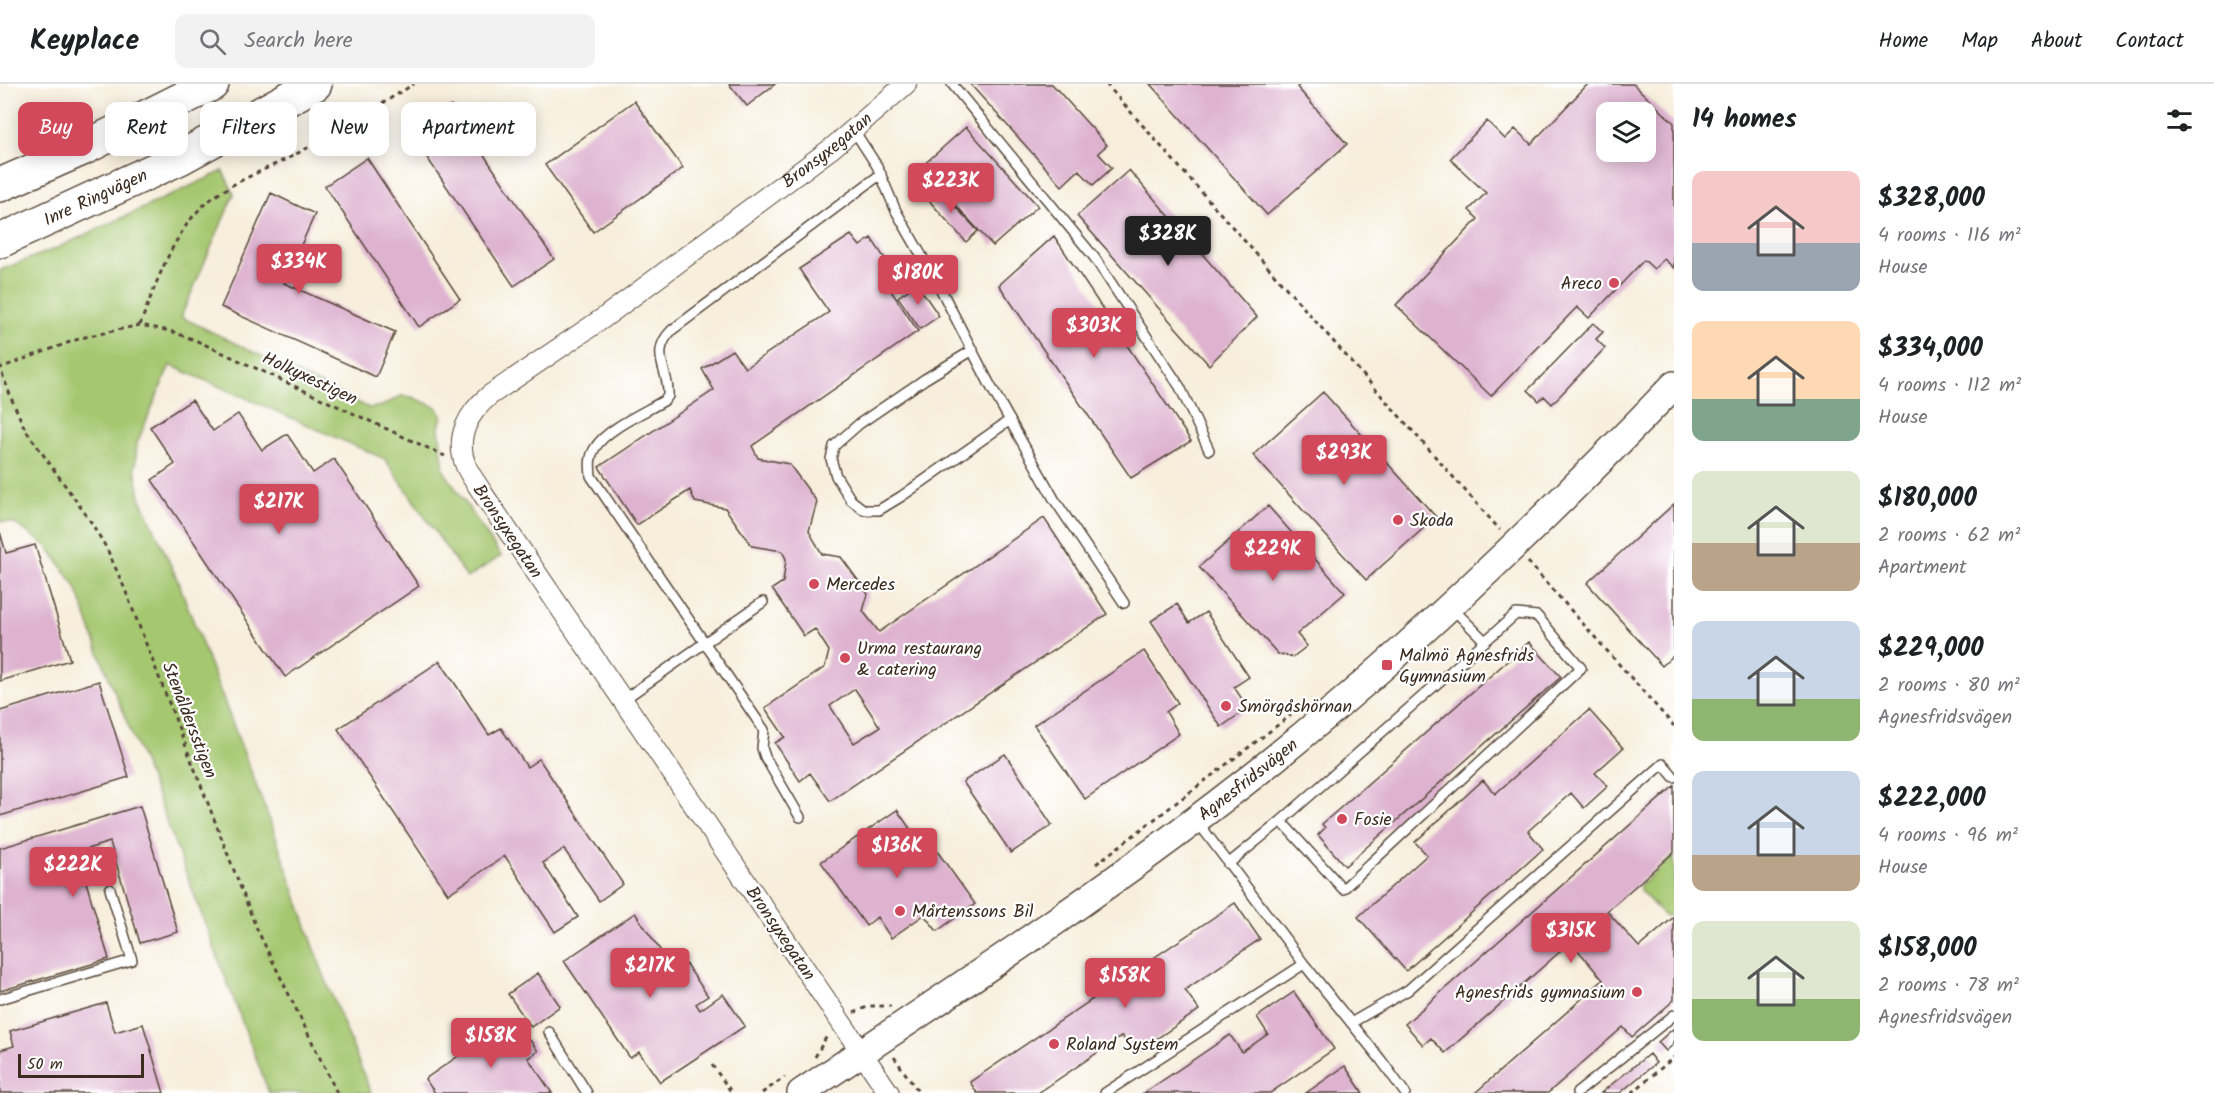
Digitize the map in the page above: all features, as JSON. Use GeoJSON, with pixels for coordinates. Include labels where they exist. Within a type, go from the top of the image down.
{"type":"FeatureCollection","features":[{"type":"Feature","properties":{"kind":"highway"},"geometry":{"type":"LineString","coordinates":[[0,185],[82,149],[212,84]]}},
{"type":"Feature","properties":{"kind":"highway","name":"Inre Ringvägen"},"geometry":{"type":"LineString","coordinates":[[0,241],[180,158],[315,84]]}},
{"type":"Feature","properties":{"kind":"main road","name":"Agnesfridsvägen"},"geometry":{"type":"LineString","coordinates":[[794,1085],[872,1045],[1034,936],[1264,767],[1387,665],[1622,439],[1674,385]]}},
{"type":"Feature","properties":{"kind":"street","name":"Bronsyxegatan"},"geometry":{"type":"LineString","coordinates":[[889,1093],[872,1045],[841,1022],[505,527],[465,465],[463,435],[467,419],[476,406],[602,319],[832,148],[906,84]]}},
{"type":"Feature","properties":{"kind":"lane"},"geometry":{"type":"LineString","coordinates":[[952,84],[1094,256],[1180,387],[1209,450]]}},
{"type":"Feature","properties":{"kind":"lane"},"geometry":{"type":"LineString","coordinates":[[853,129],[881,174],[896,211],[1054,499],[1124,603]]}},
{"type":"Feature","properties":{"kind":"lane"},"geometry":{"type":"LineString","coordinates":[[800,817],[765,757],[762,748],[764,730],[591,476],[590,463],[594,449],[606,436],[668,396],[660,352],[663,339],[672,330],[881,174]]}},
{"type":"Feature","properties":{"kind":"lane"},"geometry":{"type":"LineString","coordinates":[[973,350],[925,379],[859,424],[834,446],[831,459],[836,476],[851,500],[864,510],[879,510],[1010,420]]}},
{"type":"Feature","properties":{"kind":"lane"},"geometry":{"type":"LineString","coordinates":[[623,700],[763,602]]}},
{"type":"Feature","properties":{"kind":"lane"},"geometry":{"type":"LineString","coordinates":[[1450,606],[1485,641]]}},
{"type":"Feature","properties":{"kind":"lane"},"geometry":{"type":"LineString","coordinates":[[1227,864],[1281,820],[1516,614],[1537,616],[1581,668],[1343,889],[1281,820]]}},
{"type":"Feature","properties":{"kind":"lane"},"geometry":{"type":"LineString","coordinates":[[1351,1023],[1408,990],[1663,764],[1674,777]]}},
{"type":"Feature","properties":{"kind":"lane"},"geometry":{"type":"LineString","coordinates":[[1195,819],[1227,864],[1405,1093]]}},
{"type":"Feature","properties":{"kind":"lane"},"geometry":{"type":"LineString","coordinates":[[0,999],[132,960],[110,889]]}},
{"type":"Feature","properties":{"kind":"lane"},"geometry":{"type":"LineString","coordinates":[[1105,1093],[1304,964]]}},
{"type":"Feature","properties":{"kind":"lane"},"geometry":{"type":"LineString","coordinates":[[1577,1093],[1674,1015]]}},
{"type":"Feature","properties":{"kind":"lane"},"geometry":{"type":"LineString","coordinates":[[549,1032],[587,1093]]}},
{"type":"Feature","properties":{"kind":"path"},"geometry":{"type":"LineString","coordinates":[[0,368],[81,338],[140,325],[181,233],[205,205],[237,184],[301,152],[414,84]]}},
{"type":"Feature","properties":{"kind":"path"},"geometry":{"type":"LineString","coordinates":[[1106,84],[1674,726]]}},
{"type":"Feature","properties":{"kind":"path","name":"Holkyxestigen"},"geometry":{"type":"LineString","coordinates":[[140,325],[170,331],[195,340],[465,465]]}},
{"type":"Feature","properties":{"kind":"path","name":"Stenåldersstigen"},"geometry":{"type":"LineString","coordinates":[[0,368],[25,429],[67,486],[107,549],[124,587],[256,927],[337,1093]]}},
{"type":"Feature","properties":{"kind":"path"},"geometry":{"type":"LineString","coordinates":[[1088,869],[1293,712]]}},
{"type":"Feature","properties":{"kind":"path"},"geometry":{"type":"LineString","coordinates":[[815,1057],[826,1036],[841,1022],[862,1008],[891,1005]]}},
{"type":"Feature","properties":{"kind":"path"},"geometry":{"type":"LineString","coordinates":[[872,1045],[919,1093]]}},
{"type":"Feature","properties":{"kind":"path"},"geometry":{"type":"LineString","coordinates":[[1632,1093],[1674,1057]]}},
{"type":"Feature","properties":{"kind":"path"},"geometry":{"type":"LineString","coordinates":[[712,1065],[732,1093]]}},
{"type":"Feature","properties":{"kind":"path"},"geometry":{"type":"LineString","coordinates":[[762,1093],[794,1085]]}},
{"type":"Feature","properties":{"kind":"green space"},"geometry":{"type":"Polygon","coordinates":[[[223,171],[234,194],[181,317],[369,408],[382,406],[401,396],[412,397],[438,408],[442,416],[439,427],[444,471],[501,556],[467,578],[385,459],[170,365],[137,443],[135,469],[140,497],[178,581],[273,829],[322,970],[371,1093],[269,1093],[158,799],[99,653],[76,587],[48,547],[14,523],[0,521],[0,270],[57,248],[223,171]]]}},
{"type":"Feature","properties":{"kind":"green space"},"geometry":{"type":"Polygon","coordinates":[[[1674,856],[1674,911],[1664,916],[1640,890],[1640,885],[1674,856]]]}},
{"type":"Feature","properties":{"kind":"building"},"geometry":{"type":"Polygon","coordinates":[[[729,84],[775,84],[747,106],[729,84]]]}},
{"type":"Feature","properties":{"kind":"building"},"geometry":{"type":"Polygon","coordinates":[[[970,84],[1052,84],[1107,145],[1098,153],[1112,168],[1093,185],[1079,170],[1062,186],[970,84]]]}},
{"type":"Feature","properties":{"kind":"building"},"geometry":{"type":"Polygon","coordinates":[[[1150,84],[1301,84],[1297,87],[1347,144],[1267,215],[1150,84]]]}},
{"type":"Feature","properties":{"kind":"building"},"geometry":{"type":"Polygon","coordinates":[[[1588,84],[1633,84],[1652,102],[1596,102],[1596,162],[1656,162],[1656,106],[1674,123],[1674,268],[1664,259],[1654,269],[1644,260],[1589,318],[1577,307],[1491,396],[1396,305],[1478,219],[1469,210],[1486,193],[1450,159],[1487,121],[1505,139],[1515,129],[1531,144],[1588,84]]]}},
{"type":"Feature","properties":{"kind":"building"},"geometry":{"type":"Polygon","coordinates":[[[634,101],[683,168],[593,232],[545,165],[634,101]]]}},
{"type":"Feature","properties":{"kind":"building"},"geometry":{"type":"Polygon","coordinates":[[[966,127],[1038,206],[993,246],[921,167],[966,127]]]}},
{"type":"Feature","properties":{"kind":"building"},"geometry":{"type":"Polygon","coordinates":[[[426,156],[485,156],[554,259],[514,286],[426,156]]]}},
{"type":"Feature","properties":{"kind":"building"},"geometry":{"type":"Polygon","coordinates":[[[367,158],[460,299],[419,327],[325,186],[367,158]]]}},
{"type":"Feature","properties":{"kind":"building"},"geometry":{"type":"Polygon","coordinates":[[[1129,170],[1257,317],[1209,365],[1077,216],[1129,170]]]}},
{"type":"Feature","properties":{"kind":"building"},"geometry":{"type":"Polygon","coordinates":[[[935,185],[978,231],[966,242],[924,195],[935,185]]]}},
{"type":"Feature","properties":{"kind":"building"},"geometry":{"type":"Polygon","coordinates":[[[271,193],[315,214],[284,283],[395,332],[376,377],[221,307],[271,193]]]}},
{"type":"Feature","properties":{"kind":"building"},"geometry":{"type":"Polygon","coordinates":[[[851,235],[860,246],[871,238],[892,269],[881,276],[918,331],[752,446],[758,458],[789,464],[817,502],[809,531],[822,554],[841,557],[868,594],[863,611],[879,632],[1044,518],[1107,614],[830,801],[810,773],[800,781],[775,743],[785,737],[765,708],[825,667],[829,651],[815,629],[804,636],[772,589],[783,582],[786,559],[782,551],[752,546],[725,508],[695,502],[690,490],[637,525],[599,467],[714,390],[702,369],[732,350],[745,368],[829,312],[799,269],[851,235]],[[855,689],[830,706],[854,743],[880,727],[855,689]]]}},
{"type":"Feature","properties":{"kind":"building"},"geometry":{"type":"Polygon","coordinates":[[[1054,236],[1191,441],[1131,478],[999,285],[1054,236]]]}},
{"type":"Feature","properties":{"kind":"building"},"geometry":{"type":"Polygon","coordinates":[[[917,284],[939,316],[920,329],[898,297],[917,284]]]}},
{"type":"Feature","properties":{"kind":"building"},"geometry":{"type":"Polygon","coordinates":[[[1593,323],[1603,332],[1596,339],[1605,348],[1552,404],[1544,396],[1539,401],[1528,390],[1593,323]]]}},
{"type":"Feature","properties":{"kind":"building"},"geometry":{"type":"Polygon","coordinates":[[[1323,392],[1436,517],[1366,580],[1253,455],[1323,392]]]}},
{"type":"Feature","properties":{"kind":"building"},"geometry":{"type":"Polygon","coordinates":[[[192,400],[213,431],[238,414],[262,450],[287,434],[313,473],[334,459],[419,586],[285,677],[152,480],[175,464],[150,427],[192,400]]]}},
{"type":"Feature","properties":{"kind":"building"},"geometry":{"type":"Polygon","coordinates":[[[1674,504],[1674,655],[1662,666],[1587,583],[1674,504]]]}},
{"type":"Feature","properties":{"kind":"building"},"geometry":{"type":"Polygon","coordinates":[[[1268,506],[1345,593],[1297,634],[1307,646],[1293,657],[1278,654],[1199,567],[1268,506]]]}},
{"type":"Feature","properties":{"kind":"building"},"geometry":{"type":"Polygon","coordinates":[[[0,532],[6,553],[35,545],[70,660],[0,681],[0,532]]]}},
{"type":"Feature","properties":{"kind":"building"},"geometry":{"type":"Polygon","coordinates":[[[1177,604],[1189,623],[1206,612],[1249,677],[1234,687],[1248,708],[1221,727],[1151,621],[1177,604]]]}},
{"type":"Feature","properties":{"kind":"building"},"geometry":{"type":"Polygon","coordinates":[[[1529,642],[1561,677],[1345,866],[1318,835],[1325,828],[1322,824],[1529,642]]]}},
{"type":"Feature","properties":{"kind":"building"},"geometry":{"type":"Polygon","coordinates":[[[1144,651],[1178,703],[1166,712],[1179,734],[1085,799],[1034,725],[1144,651]]]}},
{"type":"Feature","properties":{"kind":"building"},"geometry":{"type":"Polygon","coordinates":[[[440,661],[489,735],[501,728],[527,767],[539,759],[623,884],[599,901],[564,849],[543,863],[578,917],[555,932],[505,856],[448,894],[338,729],[440,661]]]}},
{"type":"Feature","properties":{"kind":"building"},"geometry":{"type":"Polygon","coordinates":[[[99,681],[129,777],[0,816],[0,711],[99,681]]]}},
{"type":"Feature","properties":{"kind":"building"},"geometry":{"type":"Polygon","coordinates":[[[1589,710],[1623,748],[1595,773],[1608,786],[1584,808],[1571,793],[1528,831],[1543,849],[1406,971],[1358,917],[1427,855],[1415,842],[1483,780],[1495,794],[1589,710]]]}},
{"type":"Feature","properties":{"kind":"building"},"geometry":{"type":"Polygon","coordinates":[[[1005,754],[1052,825],[1011,853],[963,782],[1005,754]]]}},
{"type":"Feature","properties":{"kind":"building"},"geometry":{"type":"Polygon","coordinates":[[[1674,786],[1674,852],[1607,911],[1639,947],[1674,917],[1674,1000],[1632,1037],[1623,1027],[1548,1093],[1475,1093],[1603,980],[1571,942],[1445,1053],[1431,1038],[1423,1045],[1405,1024],[1674,786]]]}},
{"type":"Feature","properties":{"kind":"building"},"geometry":{"type":"Polygon","coordinates":[[[140,806],[178,932],[140,943],[110,842],[77,852],[109,959],[0,991],[0,848],[140,806]]]}},
{"type":"Feature","properties":{"kind":"building"},"geometry":{"type":"Polygon","coordinates":[[[897,810],[929,856],[937,851],[975,904],[937,931],[924,915],[891,938],[877,917],[866,926],[821,862],[897,810]]]}},
{"type":"Feature","properties":{"kind":"building"},"geometry":{"type":"Polygon","coordinates":[[[1235,903],[1260,939],[1185,990],[1199,1010],[1134,1054],[1122,1036],[1038,1093],[977,1093],[970,1082],[1235,903]]]}},
{"type":"Feature","properties":{"kind":"building"},"geometry":{"type":"Polygon","coordinates":[[[635,913],[675,972],[686,964],[708,996],[696,1004],[700,1010],[723,994],[745,1026],[660,1082],[639,1052],[630,1058],[564,961],[635,913]]]}},
{"type":"Feature","properties":{"kind":"building"},"geometry":{"type":"Polygon","coordinates":[[[538,973],[560,1006],[531,1027],[508,994],[538,973]]]}},
{"type":"Feature","properties":{"kind":"building"},"geometry":{"type":"Polygon","coordinates":[[[1294,992],[1334,1049],[1270,1093],[1144,1093],[1230,1035],[1242,1052],[1268,1034],[1257,1017],[1294,992]]]}},
{"type":"Feature","properties":{"kind":"building"},"geometry":{"type":"Polygon","coordinates":[[[106,1003],[115,1032],[143,1024],[164,1093],[0,1093],[0,1050],[14,1046],[10,1031],[106,1003]]]}},
{"type":"Feature","properties":{"kind":"building"},"geometry":{"type":"Polygon","coordinates":[[[505,1024],[520,1047],[530,1040],[538,1051],[528,1058],[552,1093],[435,1093],[425,1079],[505,1024]]]}},
{"type":"Feature","properties":{"kind":"building"},"geometry":{"type":"Polygon","coordinates":[[[1674,1028],[1674,1044],[1666,1051],[1658,1042],[1674,1028]]]}},
{"type":"Feature","properties":{"kind":"building"},"geometry":{"type":"Polygon","coordinates":[[[1649,1054],[1656,1063],[1620,1093],[1601,1093],[1649,1054]]]}},
{"type":"Feature","properties":{"kind":"building"},"geometry":{"type":"Polygon","coordinates":[[[1345,1066],[1363,1093],[1306,1093],[1345,1066]]]}},
{"type":"Feature","properties":{"kind":"place","name":"Areco"},"geometry":{"type":"Point","coordinates":[1614,283]}},
{"type":"Feature","properties":{"kind":"place","name":"Skoda"},"geometry":{"type":"Point","coordinates":[1398,520]}},
{"type":"Feature","properties":{"kind":"place","name":"Mercedes"},"geometry":{"type":"Point","coordinates":[814,584]}},
{"type":"Feature","properties":{"kind":"place","name":"Urma restaurang & catering"},"geometry":{"type":"Point","coordinates":[845,658]}},
{"type":"Feature","properties":{"kind":"place","name":"Malmö Agnesfrids Gymnasium"},"geometry":{"type":"Point","coordinates":[1387,665]}},
{"type":"Feature","properties":{"kind":"place","name":"Smörgåshörnan"},"geometry":{"type":"Point","coordinates":[1226,706]}},
{"type":"Feature","properties":{"kind":"place","name":"Fosie"},"geometry":{"type":"Point","coordinates":[1342,819]}},
{"type":"Feature","properties":{"kind":"place","name":"Mårtenssons Bil"},"geometry":{"type":"Point","coordinates":[900,911]}},
{"type":"Feature","properties":{"kind":"place","name":"Agnesfrids gymnasium"},"geometry":{"type":"Point","coordinates":[1637,992]}},
{"type":"Feature","properties":{"kind":"place","name":"Roland System"},"geometry":{"type":"Point","coordinates":[1054,1044]}}]}
